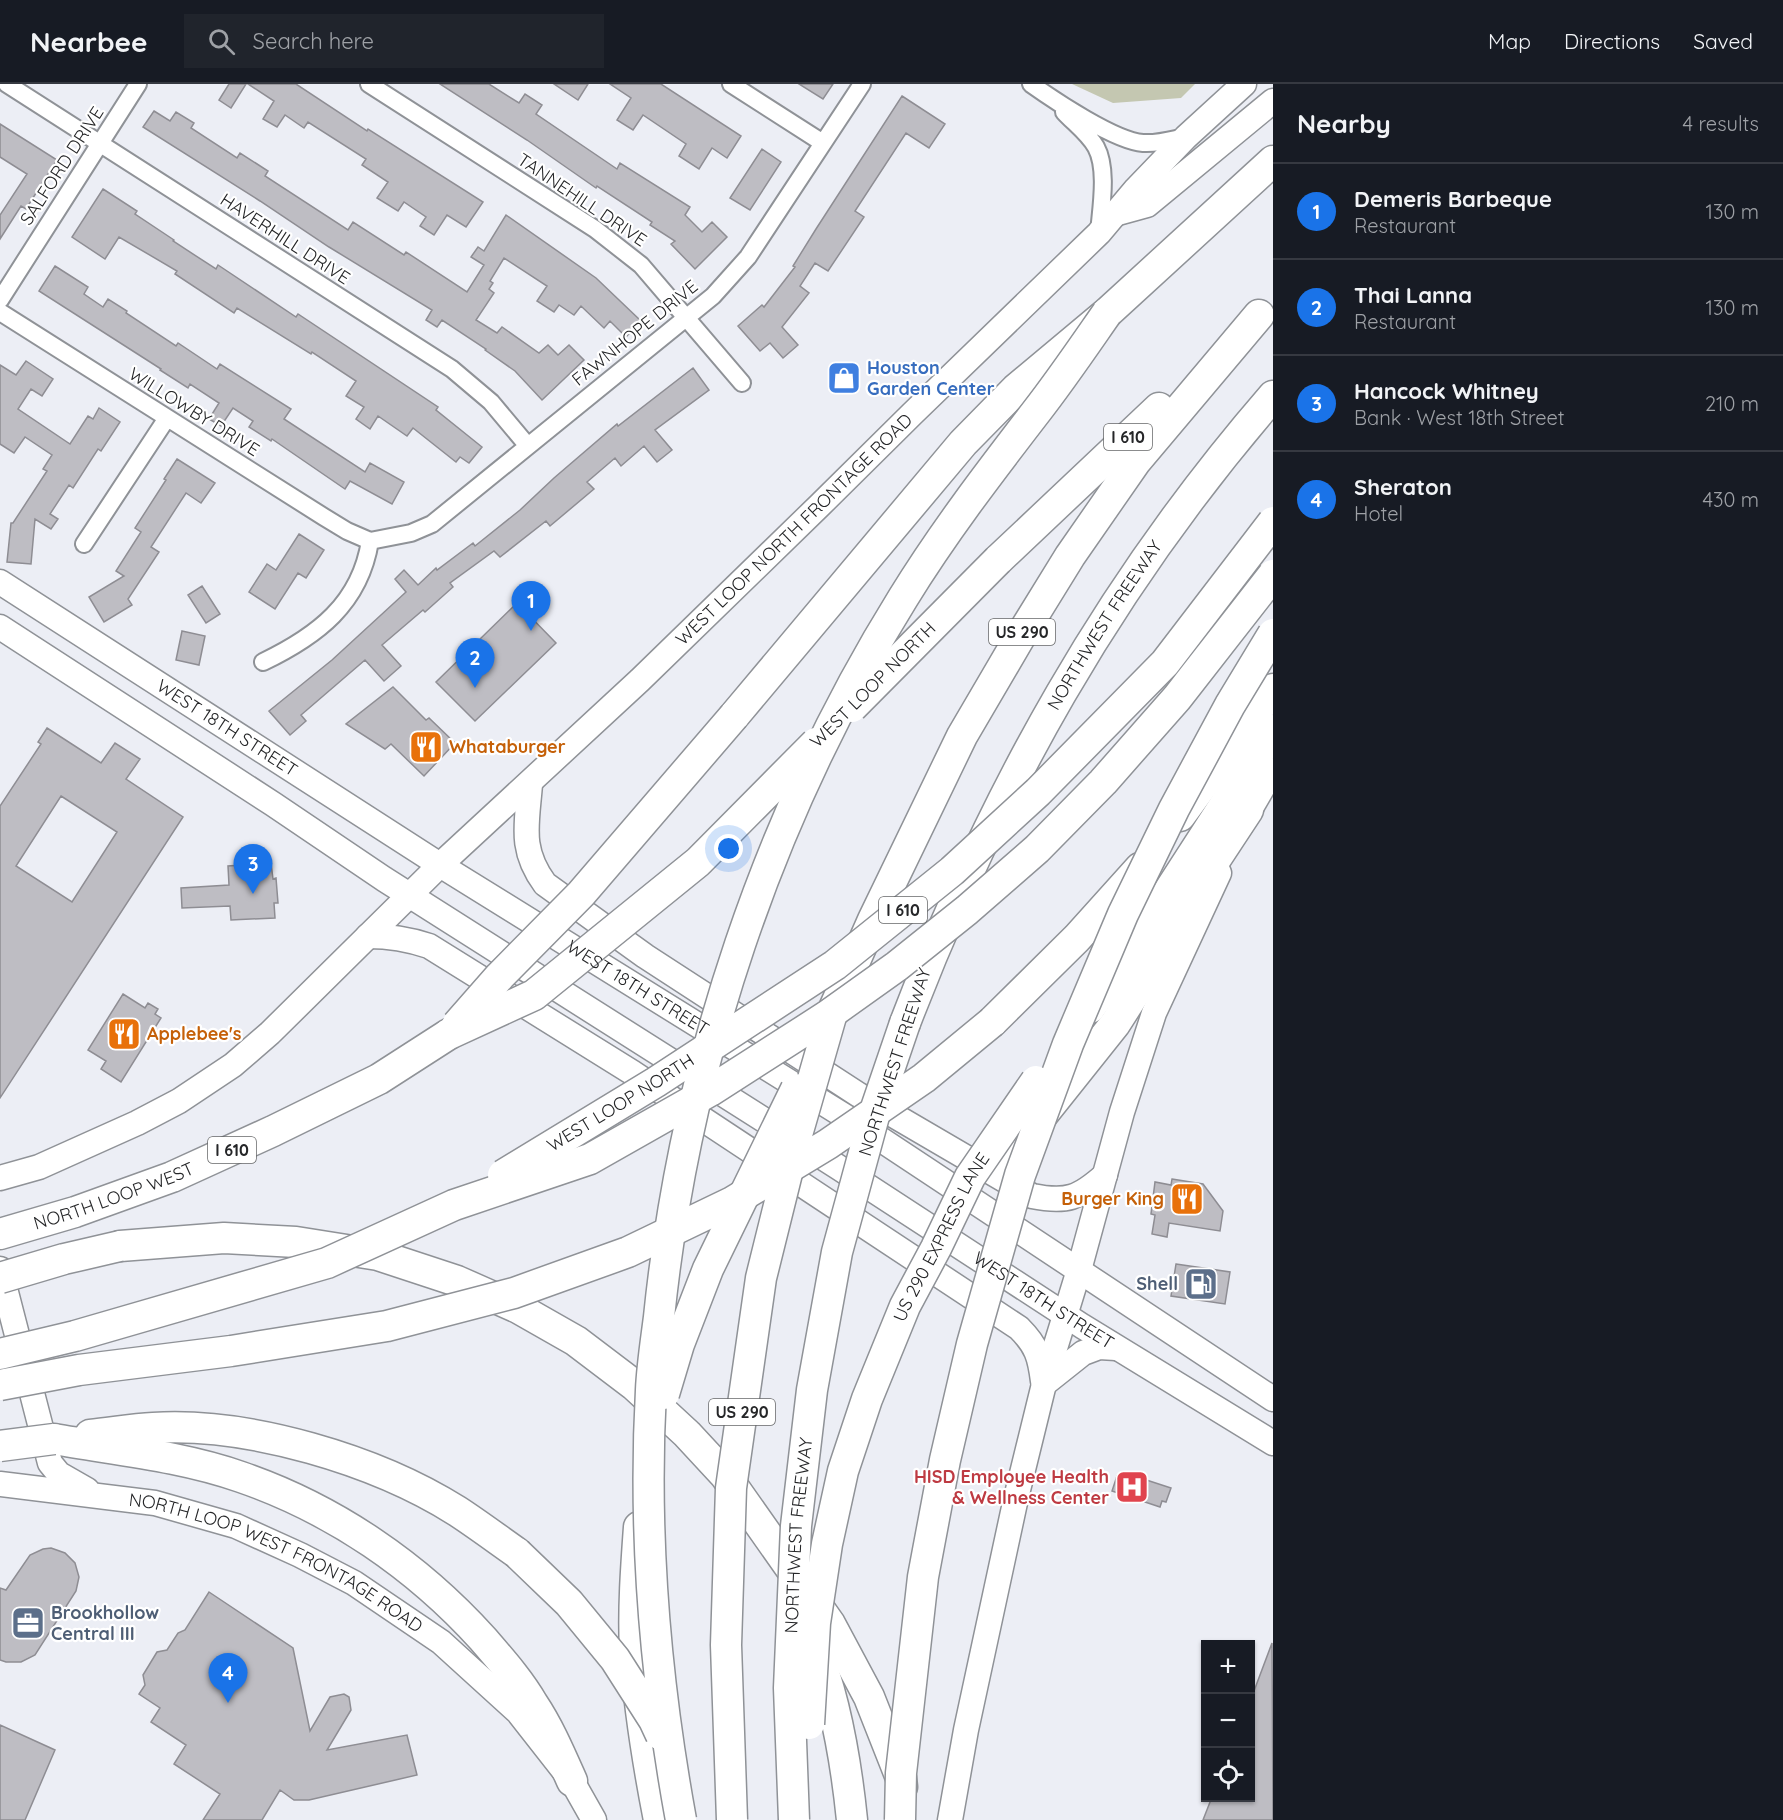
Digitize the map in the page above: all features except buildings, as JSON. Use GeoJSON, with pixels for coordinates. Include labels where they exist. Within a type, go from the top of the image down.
{"type":"FeatureCollection","features":[{"type":"Feature","properties":{"kind":"highway"},"geometry":{"type":"LineString","coordinates":[[448,1034],[500,976],[581,894],[963,443],[1016,389],[1107,313],[1273,161]]}},
{"type":"Feature","properties":{"kind":"highway","name":"WEST LOOP NORTH"},"geometry":{"type":"LineString","coordinates":[[448,1034],[534,995],[698,862],[998,560],[1266,308]]}},
{"type":"Feature","properties":{"kind":"highway","name":"US 290"},"geometry":{"type":"LineString","coordinates":[[732,1820],[726,1645],[731,1488],[761,1278],[794,1145],[832,1013],[873,920],[962,736],[1026,626],[1070,556],[1136,460],[1266,308]]}},
{"type":"Feature","properties":{"kind":"highway"},"geometry":{"type":"LineString","coordinates":[[681,1820],[654,1632],[650,1558],[651,1388],[672,1216],[686,1139],[707,1051],[734,960],[779,840],[855,680],[940,540],[1038,410],[1107,313]]}},
{"type":"Feature","properties":{"kind":"highway","name":"NORTHWEST FREEWAY"},"geometry":{"type":"LineString","coordinates":[[794,1820],[789,1688],[796,1526],[812,1390],[837,1252],[877,1105],[905,1023],[963,880],[1005,792],[1052,705],[1096,632],[1144,560],[1192,495],[1273,396]]}},
{"type":"Feature","properties":{"kind":"highway","name":"WEST LOOP NORTH"},"geometry":{"type":"LineString","coordinates":[[454,1205],[656,1082],[835,965],[952,871],[1038,792],[1165,663],[1273,522]]}},
{"type":"Feature","properties":{"kind":"highway"},"geometry":{"type":"LineString","coordinates":[[454,1205],[590,1160],[710,1091],[827,1016],[897,966],[967,910],[1037,849],[1103,782],[1177,698],[1273,575]]}},
{"type":"Feature","properties":{"kind":"highway"},"geometry":{"type":"LineString","coordinates":[[900,1820],[901,1773],[921,1600],[936,1506],[972,1344],[1020,1175],[1068,1044],[1123,914],[1174,809],[1241,686],[1273,634]]}},
{"type":"Feature","properties":{"kind":"highway"},"geometry":{"type":"LineString","coordinates":[[0,1385],[79,1370],[231,1351],[387,1326],[525,1289],[628,1252],[732,1202],[828,1144],[924,1078],[992,1022],[1077,938],[1151,855],[1273,689]]}},
{"type":"Feature","properties":{"kind":"highway","name":"US 290 EXPRESS LANE"},"geometry":{"type":"LineString","coordinates":[[808,1820],[809,1705],[815,1623],[827,1544],[843,1471],[867,1399],[904,1306],[936,1248],[970,1177],[1020,1103],[1138,939],[1273,730]]}},
{"type":"Feature","properties":{"kind":"highway"},"geometry":{"type":"LineString","coordinates":[[936,1248],[1115,1024],[1166,944],[1192,894],[1248,810]]}},
{"type":"Feature","properties":{"kind":"highway"},"geometry":{"type":"LineString","coordinates":[[659,1820],[642,1723],[635,1649],[636,1574],[642,1500],[655,1421],[679,1344],[708,1269],[832,1013]]}},
{"type":"Feature","properties":{"kind":"highway","name":"NORTH LOOP WEST"},"geometry":{"type":"LineString","coordinates":[[0,1234],[75,1212],[172,1177],[273,1131],[379,1078],[448,1034]]}},
{"type":"Feature","properties":{"kind":"highway","name":"I 610"},"geometry":{"type":"LineString","coordinates":[[0,1354],[75,1336],[327,1263],[454,1205]]}},
{"type":"Feature","properties":{"kind":"highway"},"geometry":{"type":"LineString","coordinates":[[0,1278],[63,1259],[120,1246],[224,1238],[296,1242],[378,1255],[457,1281],[518,1308],[576,1341],[634,1384],[687,1434],[725,1475],[830,1624],[869,1697],[901,1778],[906,1820]]}},
{"type":"Feature","properties":{"kind":"highway"},"geometry":{"type":"LineString","coordinates":[[0,1446],[155,1428],[219,1430],[335,1454],[406,1483],[456,1510],[517,1552],[569,1603],[615,1659],[654,1720],[694,1820]]}},
{"type":"Feature","properties":{"kind":"highway"},"geometry":{"type":"LineString","coordinates":[[54,1439],[191,1462],[240,1476],[289,1496],[352,1530],[411,1570],[457,1611],[504,1663],[548,1729],[572,1781]]}},
{"type":"Feature","properties":{"kind":"highway"},"geometry":{"type":"LineString","coordinates":[[762,1527],[794,1594],[821,1664],[839,1731],[852,1820]]}},
{"type":"Feature","properties":{"kind":"main road","name":"WEST LOOP NORTH FRONTAGE ROAD"},"geometry":{"type":"LineString","coordinates":[[440,865],[530,784],[678,644],[913,412],[1099,233],[1136,189],[1186,137],[1244,84]]}},
{"type":"Feature","properties":{"kind":"main road"},"geometry":{"type":"LineString","coordinates":[[1118,213],[1147,205],[1273,101]]}},
{"type":"Feature","properties":{"kind":"main road","name":"WEST 18TH STREET"},"geometry":{"type":"LineString","coordinates":[[0,582],[440,865],[862,1127],[1273,1399]]}},
{"type":"Feature","properties":{"kind":"main road","name":"WEST 18TH STREET"},"geometry":{"type":"LineString","coordinates":[[0,627],[411,896],[838,1167],[1116,1348],[1264,1437]]}},
{"type":"Feature","properties":{"kind":"main road"},"geometry":{"type":"LineString","coordinates":[[950,1820],[966,1730],[1016,1498],[1044,1384],[1154,1013],[1248,810],[1273,770]]}},
{"type":"Feature","properties":{"kind":"main road"},"geometry":{"type":"LineString","coordinates":[[273,804],[302,776]]}},
{"type":"Feature","properties":{"kind":"main road"},"geometry":{"type":"LineString","coordinates":[[530,784],[526,848],[535,870],[545,884],[645,956],[869,1100],[1032,1196],[1049,1200],[1070,1199],[1084,1193],[1105,1175]]}},
{"type":"Feature","properties":{"kind":"main road"},"geometry":{"type":"LineString","coordinates":[[1,1178],[39,1167],[137,1123],[179,1101],[233,1065],[270,1033],[440,865]]}},
{"type":"Feature","properties":{"kind":"main road"},"geometry":{"type":"LineString","coordinates":[[368,936],[409,939],[429,946],[643,1080],[1019,1328],[1032,1342],[1040,1357],[1044,1384]]}},
{"type":"Feature","properties":{"kind":"main road"},"geometry":{"type":"LineString","coordinates":[[0,1269],[50,1463],[59,1474],[95,1494]]}},
{"type":"Feature","properties":{"kind":"main road"},"geometry":{"type":"LineString","coordinates":[[1044,1384],[1083,1353],[1099,1347],[1116,1348]]}},
{"type":"Feature","properties":{"kind":"main road"},"geometry":{"type":"LineString","coordinates":[[1264,1437],[1273,1404]]}},
{"type":"Feature","properties":{"kind":"main road","name":"NORTH LOOP WEST FRONTAGE ROAD"},"geometry":{"type":"LineString","coordinates":[[0,1484],[155,1503],[236,1526],[354,1583],[441,1642],[518,1712],[572,1781],[594,1820]]}},
{"type":"Feature","properties":{"kind":"street","name":"HAVERHILL DRIVE"},"geometry":{"type":"LineString","coordinates":[[7,84],[452,369],[491,402],[527,445]]}},
{"type":"Feature","properties":{"kind":"street","name":"SALFORD DRIVE"},"geometry":{"type":"LineString","coordinates":[[0,300],[138,84]]}},
{"type":"Feature","properties":{"kind":"street","name":"TANNEHILL DRIVE"},"geometry":{"type":"LineString","coordinates":[[369,84],[595,229],[641,265],[742,384]]}},
{"type":"Feature","properties":{"kind":"street"},"geometry":{"type":"LineString","coordinates":[[731,84],[822,143]]}},
{"type":"Feature","properties":{"kind":"street","name":"FAWNHOPE DRIVE"},"geometry":{"type":"LineString","coordinates":[[370,541],[411,533],[432,524],[712,296],[748,257],[862,84]]}},
{"type":"Feature","properties":{"kind":"street"},"geometry":{"type":"LineString","coordinates":[[1031,84],[1120,137],[1142,143],[1186,137]]}},
{"type":"Feature","properties":{"kind":"street"},"geometry":{"type":"LineString","coordinates":[[1048,96],[1090,138],[1097,149],[1102,187],[1099,233]]}},
{"type":"Feature","properties":{"kind":"street","name":"WILLOWBY DRIVE"},"geometry":{"type":"LineString","coordinates":[[0,312],[332,522],[370,541]]}},
{"type":"Feature","properties":{"kind":"street"},"geometry":{"type":"LineString","coordinates":[[84,544],[167,418]]}},
{"type":"Feature","properties":{"kind":"street"},"geometry":{"type":"LineString","coordinates":[[262,662],[290,649],[326,624],[346,602],[366,562],[370,541]]}},
{"type":"Feature","properties":{"kind":"green space"},"geometry":{"type":"Polygon","coordinates":[[[1072,84],[1195,84],[1181,98],[1113,103],[1072,84]]]}},
{"type":"Feature","properties":{"kind":"place","name":"Houston Garden Center"},"geometry":{"type":"Point","coordinates":[844,378]}},
{"type":"Feature","properties":{"kind":"place","name":"Demeris Barbeque"},"geometry":{"type":"Point","coordinates":[531,631]}},
{"type":"Feature","properties":{"kind":"place","name":"Thai Lanna"},"geometry":{"type":"Point","coordinates":[475,688]}},
{"type":"Feature","properties":{"kind":"place","name":"Whataburger"},"geometry":{"type":"Point","coordinates":[426,747]}},
{"type":"Feature","properties":{"kind":"place","name":"Hancock Whitney"},"geometry":{"type":"Point","coordinates":[253,894]}},
{"type":"Feature","properties":{"kind":"place","name":"Applebee's"},"geometry":{"type":"Point","coordinates":[124,1034]}},
{"type":"Feature","properties":{"kind":"place","name":"Burger King"},"geometry":{"type":"Point","coordinates":[1187,1199]}},
{"type":"Feature","properties":{"kind":"place","name":"Shell"},"geometry":{"type":"Point","coordinates":[1201,1284]}},
{"type":"Feature","properties":{"kind":"place","name":"HISD Employee Health & Wellness Center"},"geometry":{"type":"Point","coordinates":[1132,1487]}},
{"type":"Feature","properties":{"kind":"place","name":"Brookhollow Central III"},"geometry":{"type":"Point","coordinates":[28,1623]}},
{"type":"Feature","properties":{"kind":"place","name":"Sheraton"},"geometry":{"type":"Point","coordinates":[228,1703]}}]}
